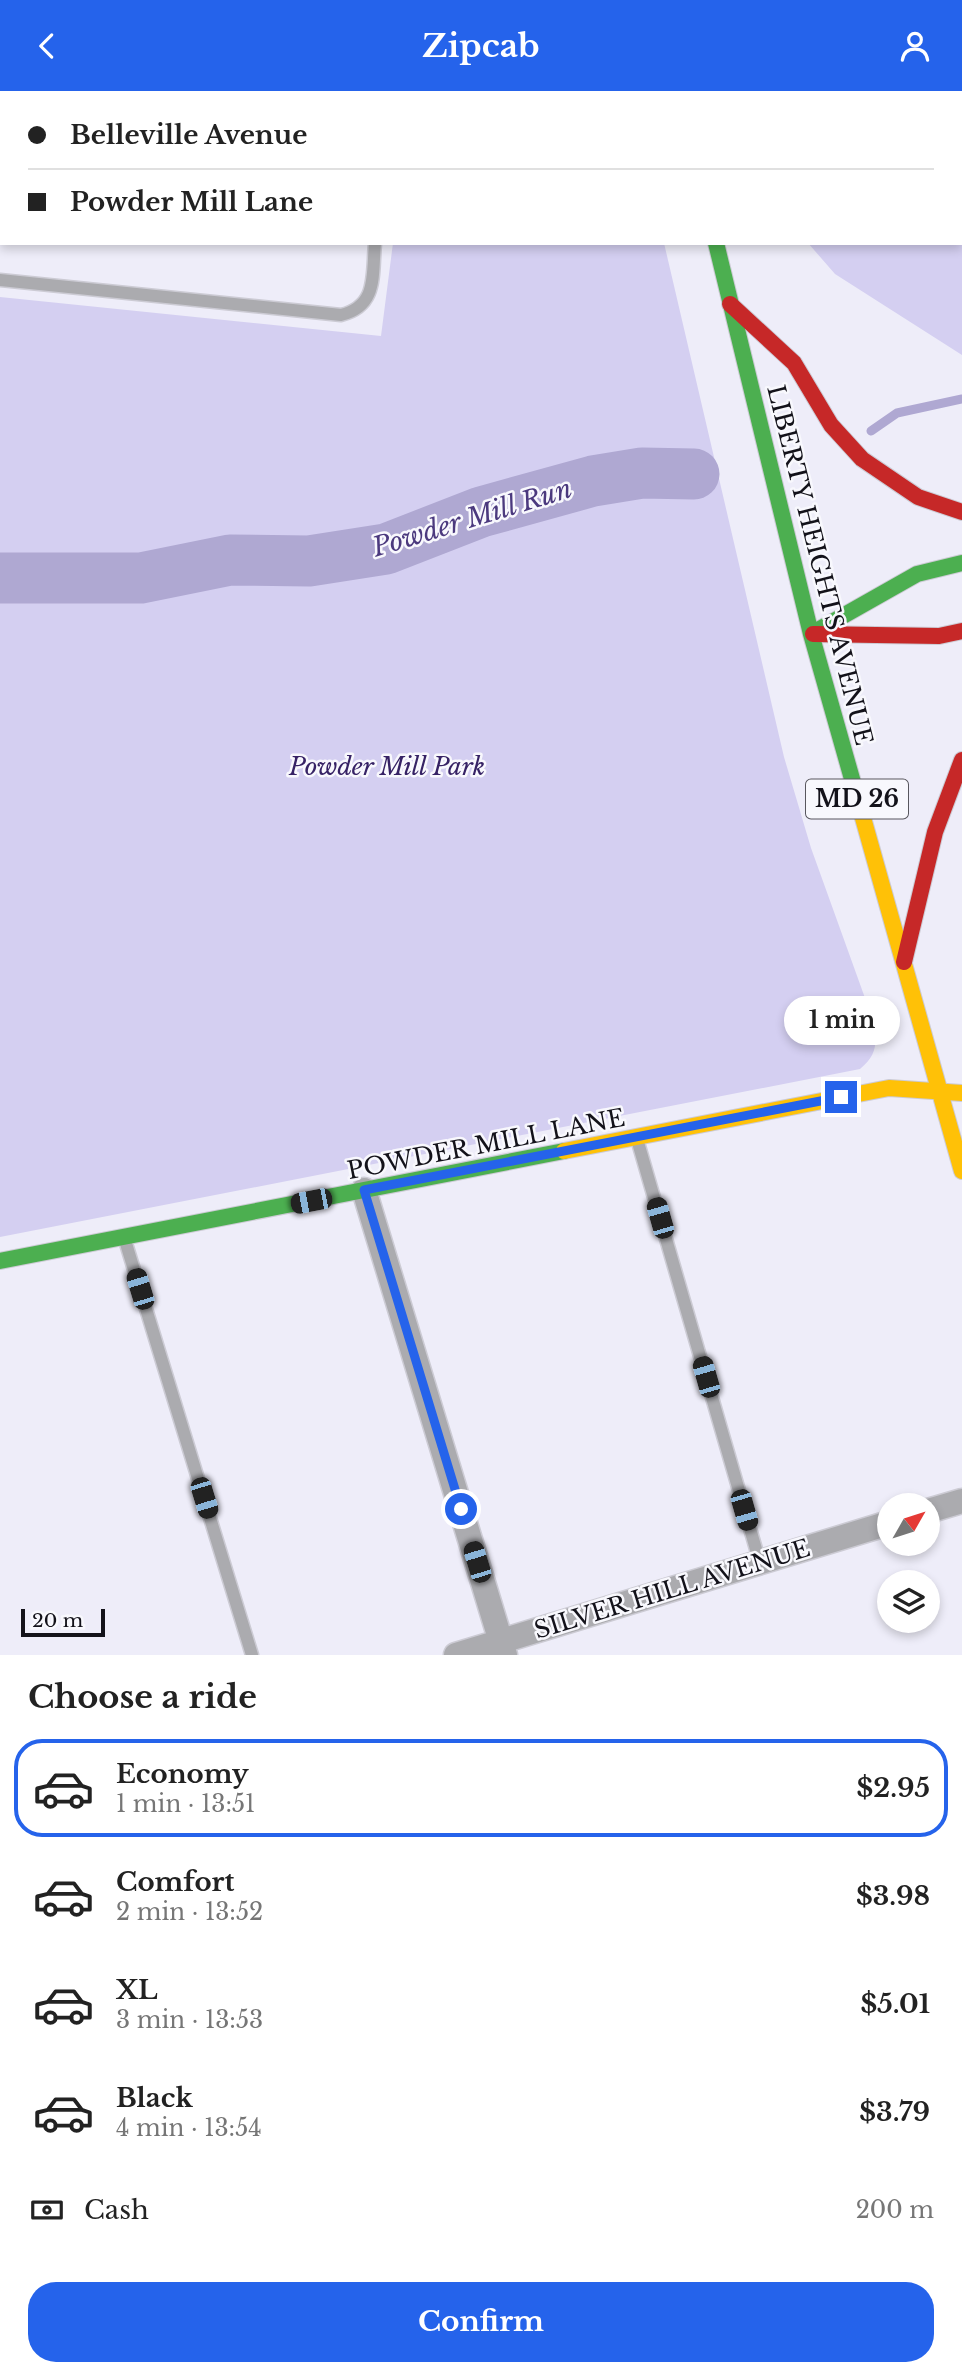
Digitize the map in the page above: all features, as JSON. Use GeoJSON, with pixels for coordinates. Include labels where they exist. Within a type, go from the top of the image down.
{"type":"FeatureCollection","features":[{"type":"Feature","properties":{"kind":"main road","name":"LIBERTY HEIGHTS AVENUE"},"geometry":{"type":"LineString","coordinates":[[714,247],[811,634],[962,1171]]}},
{"type":"Feature","properties":{"kind":"main road"},"geometry":{"type":"LineString","coordinates":[[730,304],[796,365],[815,402],[837,434],[859,458],[914,496],[962,512]]}},
{"type":"Feature","properties":{"kind":"main road"},"geometry":{"type":"LineString","coordinates":[[811,634],[917,574],[962,563]]}},
{"type":"Feature","properties":{"kind":"main road"},"geometry":{"type":"LineString","coordinates":[[811,634],[939,636],[962,631]]}},
{"type":"Feature","properties":{"kind":"main road"},"geometry":{"type":"LineString","coordinates":[[904,964],[935,832],[962,760]]}},
{"type":"Feature","properties":{"kind":"main road","name":"POWDER MILL LANE"},"geometry":{"type":"LineString","coordinates":[[0,1261],[889,1088],[962,1093]]}},
{"type":"Feature","properties":{"kind":"street"},"geometry":{"type":"LineString","coordinates":[[364,1190],[503,1648]]}},
{"type":"Feature","properties":{"kind":"street"},"geometry":{"type":"LineString","coordinates":[[940,1507],[962,1501]]}},
{"type":"Feature","properties":{"kind":"street","name":"SILVER HILL AVENUE"},"geometry":{"type":"LineString","coordinates":[[456,1655],[503,1648],[877,1527]]}},
{"type":"Feature","properties":{"kind":"lane"},"geometry":{"type":"LineString","coordinates":[[0,280],[341,316],[362,306],[370,294],[375,245]]}},
{"type":"Feature","properties":{"kind":"lane"},"geometry":{"type":"LineString","coordinates":[[637,1138],[760,1563]]}},
{"type":"Feature","properties":{"kind":"lane"},"geometry":{"type":"LineString","coordinates":[[124,1237],[251,1655]]}},
{"type":"Feature","properties":{"kind":"green space","name":"Powder Mill Park"},"geometry":{"type":"Polygon","coordinates":[[[393,245],[664,245],[784,757],[811,848],[874,1023],[873,1054],[860,1069],[0,1237],[0,297],[381,336],[393,245]]]}},
{"type":"Feature","properties":{"kind":"green space"},"geometry":{"type":"Polygon","coordinates":[[[810,245],[962,245],[962,355],[835,274],[810,245]]]}},
{"type":"Feature","properties":{"kind":"waterway"},"geometry":{"type":"LineString","coordinates":[[871,431],[897,413],[962,399]]}},
{"type":"Feature","properties":{"kind":"waterway","name":"Powder Mill Run"},"geometry":{"type":"LineString","coordinates":[[0,578],[141,578],[230,560],[309,561],[386,549],[481,512],[593,481],[642,473],[694,474]]}},
{"type":"Feature","properties":{"kind":"traffic: fast"},"geometry":{"type":"LineString","coordinates":[[716,245],[811,634],[856,793]]}},
{"type":"Feature","properties":{"kind":"traffic: fast"},"geometry":{"type":"LineString","coordinates":[[811,634],[917,574],[962,563]]}},
{"type":"Feature","properties":{"kind":"traffic: fast"},"geometry":{"type":"LineString","coordinates":[[0,1261],[564,1151]]}},
{"type":"Feature","properties":{"kind":"traffic: slow"},"geometry":{"type":"LineString","coordinates":[[856,793],[962,1171]]}},
{"type":"Feature","properties":{"kind":"traffic: slow"},"geometry":{"type":"LineString","coordinates":[[564,1151],[889,1088],[962,1093]]}},
{"type":"Feature","properties":{"kind":"traffic: jam"},"geometry":{"type":"LineString","coordinates":[[730,304],[794,363],[831,425],[862,459],[918,497],[962,512]]}},
{"type":"Feature","properties":{"kind":"traffic: jam"},"geometry":{"type":"LineString","coordinates":[[813,634],[939,636],[962,631]]}},
{"type":"Feature","properties":{"kind":"traffic: jam"},"geometry":{"type":"LineString","coordinates":[[904,962],[935,832],[962,760]]}},
{"type":"Feature","properties":{"kind":"route"},"geometry":{"type":"LineString","coordinates":[[461,1509],[364,1190],[841,1097]]}}]}
